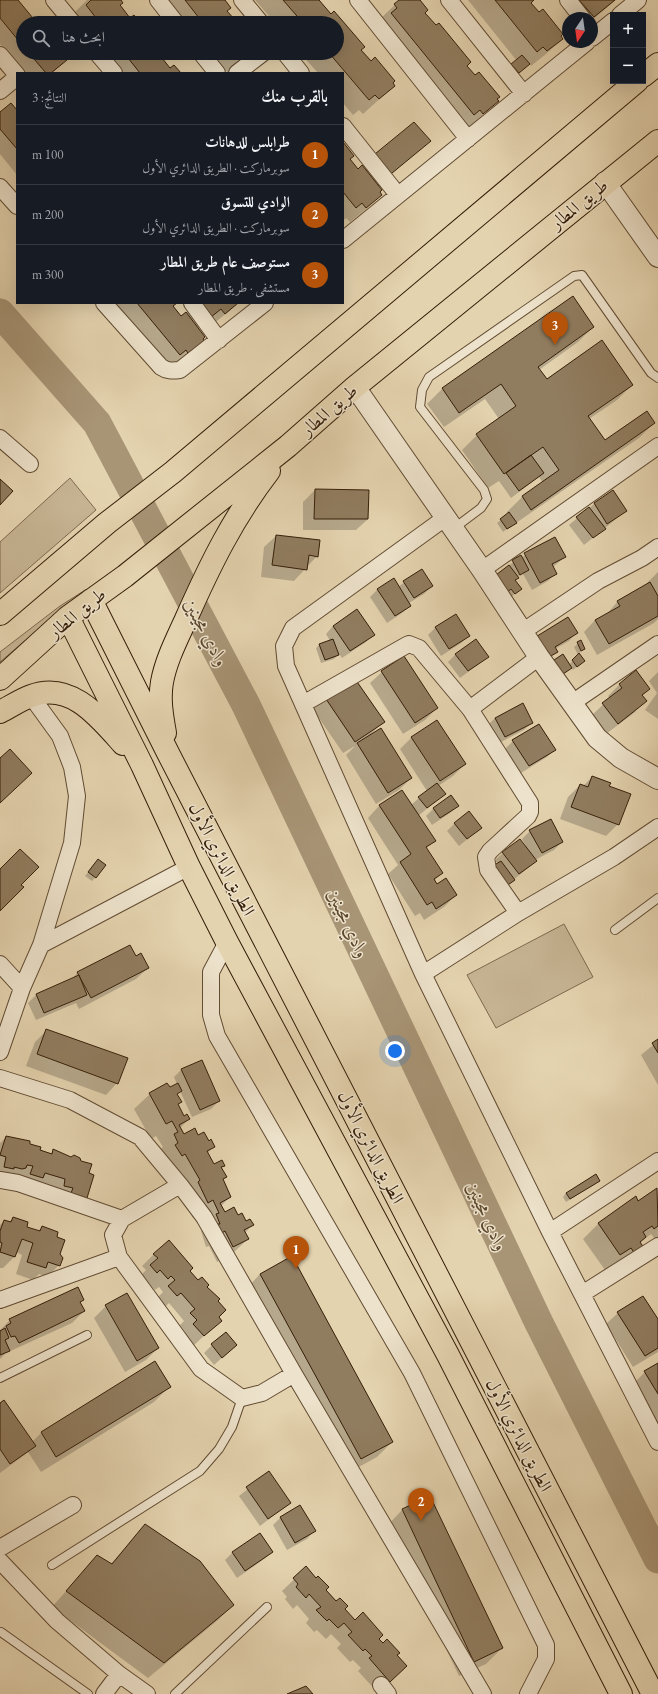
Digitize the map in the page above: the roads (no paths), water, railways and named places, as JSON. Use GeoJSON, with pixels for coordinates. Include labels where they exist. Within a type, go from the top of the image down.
{"type":"FeatureCollection","features":[{"type":"Feature","properties":{"kind":"highway"},"geometry":{"type":"LineString","coordinates":[[646,74],[658,64]]}},
{"type":"Feature","properties":{"kind":"highway"},"geometry":{"type":"LineString","coordinates":[[0,614],[108,523],[173,472],[633,84]]}},
{"type":"Feature","properties":{"kind":"highway","name":"طريق المطار"},"geometry":{"type":"LineString","coordinates":[[0,679],[68,618],[125,576],[190,522],[288,446],[355,387],[605,182],[658,141]]}},
{"type":"Feature","properties":{"kind":"highway"},"geometry":{"type":"LineString","coordinates":[[169,755],[160,706],[162,682],[169,659],[211,562],[250,496],[288,446]]}},
{"type":"Feature","properties":{"kind":"highway","name":"الطريق الدائري الأول"},"geometry":{"type":"LineString","coordinates":[[91,600],[169,755],[653,1694]]}},
{"type":"Feature","properties":{"kind":"highway","name":"الطريق الدائري الأول"},"geometry":{"type":"LineString","coordinates":[[68,618],[142,765],[189,867],[227,942],[448,1355],[621,1694]]}},
{"type":"Feature","properties":{"kind":"highway"},"geometry":{"type":"LineString","coordinates":[[0,712],[31,696],[52,693],[68,695],[84,704],[97,715],[142,765]]}},
{"type":"Feature","properties":{"kind":"street"},"geometry":{"type":"LineString","coordinates":[[158,0],[171,16]]}},
{"type":"Feature","properties":{"kind":"street"},"geometry":{"type":"LineString","coordinates":[[242,0],[255,16]]}},
{"type":"Feature","properties":{"kind":"street"},"geometry":{"type":"LineString","coordinates":[[358,0],[468,138]]}},
{"type":"Feature","properties":{"kind":"street"},"geometry":{"type":"LineString","coordinates":[[449,0],[524,94]]}},
{"type":"Feature","properties":{"kind":"street"},"geometry":{"type":"LineString","coordinates":[[568,0],[577,12]]}},
{"type":"Feature","properties":{"kind":"street"},"geometry":{"type":"LineString","coordinates":[[624,12],[638,0]]}},
{"type":"Feature","properties":{"kind":"street"},"geometry":{"type":"LineString","coordinates":[[58,1],[68,16]]}},
{"type":"Feature","properties":{"kind":"street"},"geometry":{"type":"LineString","coordinates":[[598,32],[610,23]]}},
{"type":"Feature","properties":{"kind":"street"},"geometry":{"type":"LineString","coordinates":[[345,235],[398,195],[524,94],[578,48]]}},
{"type":"Feature","properties":{"kind":"street"},"geometry":{"type":"LineString","coordinates":[[0,55],[16,75]]}},
{"type":"Feature","properties":{"kind":"street"},"geometry":{"type":"LineString","coordinates":[[101,60],[107,71]]}},
{"type":"Feature","properties":{"kind":"street"},"geometry":{"type":"LineString","coordinates":[[207,60],[216,72]]}},
{"type":"Feature","properties":{"kind":"street"},"geometry":{"type":"LineString","coordinates":[[238,72],[254,60]]}},
{"type":"Feature","properties":{"kind":"street"},"geometry":{"type":"LineString","coordinates":[[291,60],[300,72]]}},
{"type":"Feature","properties":{"kind":"street"},"geometry":{"type":"LineString","coordinates":[[0,91],[16,77]]}},
{"type":"Feature","properties":{"kind":"street"},"geometry":{"type":"LineString","coordinates":[[344,127],[398,195]]}},
{"type":"Feature","properties":{"kind":"street"},"geometry":{"type":"LineString","coordinates":[[605,182],[658,257]]}},
{"type":"Feature","properties":{"kind":"street"},"geometry":{"type":"LineString","coordinates":[[0,187],[16,205]]}},
{"type":"Feature","properties":{"kind":"street"},"geometry":{"type":"LineString","coordinates":[[105,304],[161,367],[166,370],[180,370],[264,304]]}},
{"type":"Feature","properties":{"kind":"street"},"geometry":{"type":"LineString","coordinates":[[193,304],[219,340]]}},
{"type":"Feature","properties":{"kind":"street"},"geometry":{"type":"LineString","coordinates":[[355,387],[482,570],[539,657],[597,738],[621,758],[658,779]]}},
{"type":"Feature","properties":{"kind":"street"},"geometry":{"type":"LineString","coordinates":[[0,438],[30,464]]}},
{"type":"Feature","properties":{"kind":"street"},"geometry":{"type":"LineString","coordinates":[[482,570],[658,446]]}},
{"type":"Feature","properties":{"kind":"street"},"geometry":{"type":"LineString","coordinates":[[449,523],[293,628],[284,646],[286,666],[423,974],[550,1232],[658,1442]]}},
{"type":"Feature","properties":{"kind":"street"},"geometry":{"type":"LineString","coordinates":[[522,632],[598,581],[642,558],[658,547]]}},
{"type":"Feature","properties":{"kind":"street"},"geometry":{"type":"LineString","coordinates":[[303,704],[409,644],[419,648],[470,709],[531,807],[528,816],[490,851],[486,857],[488,870],[518,913]]}},
{"type":"Feature","properties":{"kind":"street"},"geometry":{"type":"LineString","coordinates":[[572,703],[658,644]]}},
{"type":"Feature","properties":{"kind":"street"},"geometry":{"type":"LineString","coordinates":[[470,709],[539,657]]}},
{"type":"Feature","properties":{"kind":"street"},"geometry":{"type":"LineString","coordinates":[[0,1052],[22,988],[41,945],[72,843],[77,796],[72,767],[60,736],[31,696]]}},
{"type":"Feature","properties":{"kind":"street"},"geometry":{"type":"LineString","coordinates":[[423,974],[518,913],[614,857],[658,827]]}},
{"type":"Feature","properties":{"kind":"street"},"geometry":{"type":"LineString","coordinates":[[41,945],[189,867]]}},
{"type":"Feature","properties":{"kind":"street"},"geometry":{"type":"LineString","coordinates":[[227,942],[211,972],[211,1015],[217,1036],[412,1373],[546,1645],[546,1659],[528,1694]]}},
{"type":"Feature","properties":{"kind":"street"},"geometry":{"type":"LineString","coordinates":[[0,964],[22,988]]}},
{"type":"Feature","properties":{"kind":"street"},"geometry":{"type":"LineString","coordinates":[[0,1078],[70,1100],[140,1137],[180,1185],[204,1217],[294,1374],[483,1694]]}},
{"type":"Feature","properties":{"kind":"street"},"geometry":{"type":"LineString","coordinates":[[550,1232],[658,1161]]}},
{"type":"Feature","properties":{"kind":"street"},"geometry":{"type":"LineString","coordinates":[[0,1180],[18,1183],[122,1220]]}},
{"type":"Feature","properties":{"kind":"street"},"geometry":{"type":"LineString","coordinates":[[180,1185],[122,1220],[113,1236],[119,1257],[201,1369],[242,1398],[262,1393],[294,1374]]}},
{"type":"Feature","properties":{"kind":"street"},"geometry":{"type":"LineString","coordinates":[[582,1294],[655,1253]]}},
{"type":"Feature","properties":{"kind":"street"},"geometry":{"type":"LineString","coordinates":[[0,1300],[119,1257]]}},
{"type":"Feature","properties":{"kind":"street"},"geometry":{"type":"LineString","coordinates":[[0,1548],[73,1505]]}},
{"type":"Feature","properties":{"kind":"street"},"geometry":{"type":"LineString","coordinates":[[0,1561],[57,1621],[118,1674],[147,1694]]}},
{"type":"Feature","properties":{"kind":"street"},"geometry":{"type":"LineString","coordinates":[[104,1694],[118,1674]]}},
{"type":"Feature","properties":{"kind":"lane"},"geometry":{"type":"LineString","coordinates":[[449,523],[482,508],[486,499],[484,490],[420,407],[422,390],[429,377],[574,276],[582,275],[651,373],[658,378]]}},
{"type":"Feature","properties":{"kind":"lane"},"geometry":{"type":"LineString","coordinates":[[615,930],[658,898]]}},
{"type":"Feature","properties":{"kind":"lane"},"geometry":{"type":"LineString","coordinates":[[0,1378],[87,1335]]}},
{"type":"Feature","properties":{"kind":"lane"},"geometry":{"type":"LineString","coordinates":[[52,1565],[200,1470],[220,1449],[232,1427],[242,1398]]}},
{"type":"Feature","properties":{"kind":"lane"},"geometry":{"type":"LineString","coordinates":[[175,1694],[266,1607]]}},
{"type":"Feature","properties":{"kind":"lane"},"geometry":{"type":"LineString","coordinates":[[1,1632],[88,1694]]}},
{"type":"Feature","properties":{"kind":"waterway","name":"وادي مجينين"},"geometry":{"type":"LineString","coordinates":[[0,313],[97,423],[246,705],[539,1323],[658,1559]]}},
{"type":"Feature","properties":{"kind":"place","name":"مستوصف عام طريق المطار"},"geometry":{"type":"Point","coordinates":[555,345]}},
{"type":"Feature","properties":{"kind":"place","name":"طرابلس للدهانات"},"geometry":{"type":"Point","coordinates":[296,1269]}},
{"type":"Feature","properties":{"kind":"place","name":"الوادي للتسوق"},"geometry":{"type":"Point","coordinates":[421,1521]}}]}
